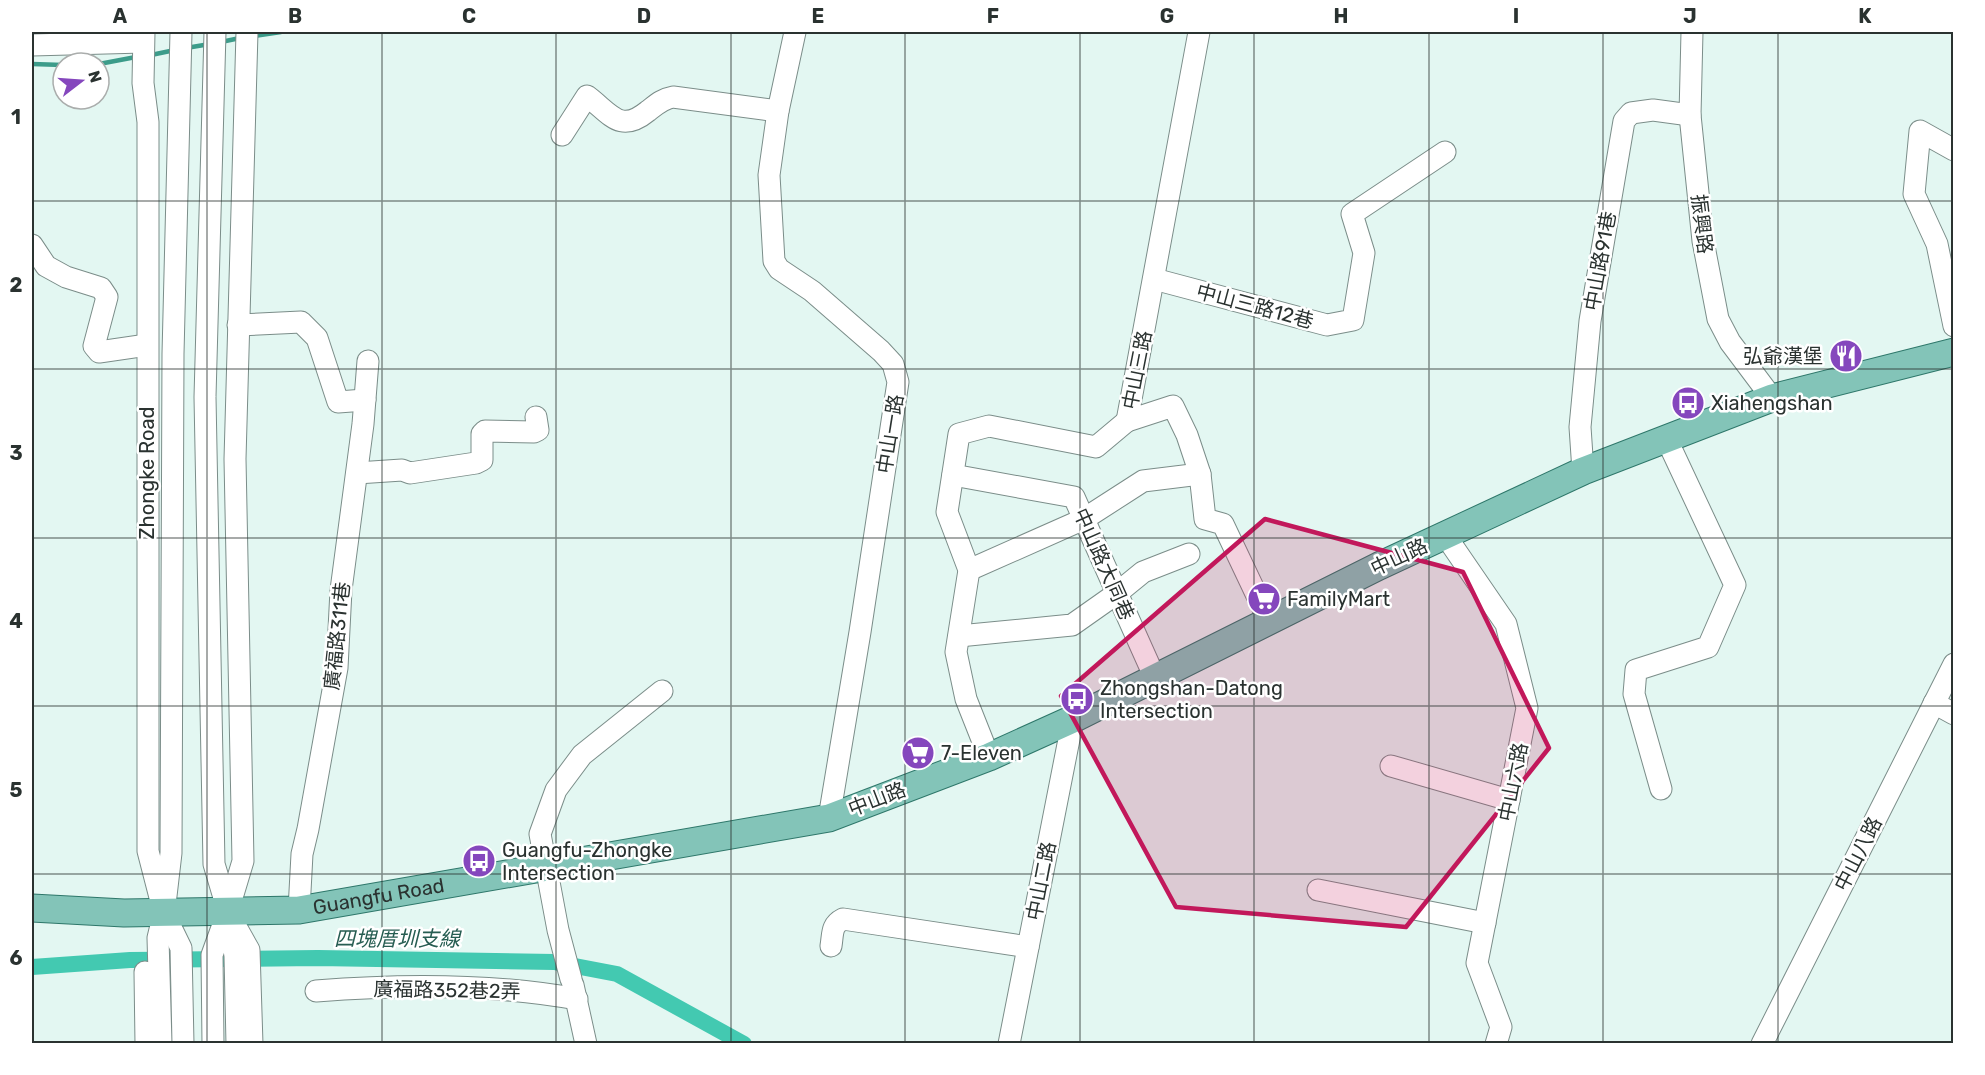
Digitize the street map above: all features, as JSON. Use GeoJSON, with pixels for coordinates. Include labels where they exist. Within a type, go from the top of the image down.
{"type":"FeatureCollection","features":[{"type":"Feature","properties":{"kind":"main road","name":"中山路"},"geometry":{"type":"LineString","coordinates":[[829,818],[989,756],[1073,719],[1379,566],[1583,471],[1772,398],[1953,352]]}},
{"type":"Feature","properties":{"kind":"main road","name":"Guangfu Road"},"geometry":{"type":"LineString","coordinates":[[32,908],[123,913],[161,926],[228,911],[298,910],[829,818]]}},
{"type":"Feature","properties":{"kind":"street","name":"中山一路"},"geometry":{"type":"LineString","coordinates":[[795,32],[778,111],[769,175],[774,261],[779,268],[812,291],[881,351],[893,364],[898,382],[829,818]]}},
{"type":"Feature","properties":{"kind":"street","name":"中山三路"},"geometry":{"type":"LineString","coordinates":[[1199,32],[1127,421],[1173,406],[1187,435],[1200,474],[1205,519],[1223,524],[1269,621]]}},
{"type":"Feature","properties":{"kind":"street","name":"振興路"},"geometry":{"type":"LineString","coordinates":[[1692,32],[1690,115],[1702,241],[1718,319],[1730,342],[1772,398]]}},
{"type":"Feature","properties":{"kind":"street"},"geometry":{"type":"LineString","coordinates":[[213,1044],[212,955],[243,861],[235,459],[246,38]]}},
{"type":"Feature","properties":{"kind":"street"},"geometry":{"type":"LineString","coordinates":[[214,39],[205,397],[214,864],[242,953],[243,992],[237,1044]]}},
{"type":"Feature","properties":{"kind":"street","name":"Zhongke Road"},"geometry":{"type":"LineString","coordinates":[[161,1044],[161,926],[171,853],[173,354],[181,43]]}},
{"type":"Feature","properties":{"kind":"street"},"geometry":{"type":"LineString","coordinates":[[32,45],[146,45],[148,122]]}},
{"type":"Feature","properties":{"kind":"street","name":"Zhongke Road"},"geometry":{"type":"LineString","coordinates":[[146,45],[148,122],[148,851],[161,926],[181,948],[183,1044]]}},
{"type":"Feature","properties":{"kind":"street"},"geometry":{"type":"LineString","coordinates":[[562,135],[587,96],[621,122],[628,123],[637,120],[663,99],[673,96],[778,111]]}},
{"type":"Feature","properties":{"kind":"street","name":"中山路91巷"},"geometry":{"type":"LineString","coordinates":[[1583,471],[1580,427],[1590,321],[1624,121],[1632,113],[1653,110],[1690,115]]}},
{"type":"Feature","properties":{"kind":"street"},"geometry":{"type":"LineString","coordinates":[[1953,150],[1920,131],[1914,194],[1936,244],[1953,326]]}},
{"type":"Feature","properties":{"kind":"street","name":"中山三路12巷"},"geometry":{"type":"LineString","coordinates":[[1154,279],[1327,325],[1353,320],[1364,253],[1352,214],[1444,152]]}},
{"type":"Feature","properties":{"kind":"street"},"geometry":{"type":"LineString","coordinates":[[32,245],[46,266],[66,277],[101,288],[106,293],[107,297],[94,346],[99,352],[147,345]]}},
{"type":"Feature","properties":{"kind":"street"},"geometry":{"type":"LineString","coordinates":[[238,325],[301,322],[317,339],[338,402],[365,400]]}},
{"type":"Feature","properties":{"kind":"street","name":"廣福路311巷"},"geometry":{"type":"LineString","coordinates":[[298,910],[302,854],[337,668],[341,590],[357,473],[368,361]]}},
{"type":"Feature","properties":{"kind":"street"},"geometry":{"type":"LineString","coordinates":[[357,473],[402,470],[410,472],[477,463],[482,460],[482,434],[485,431],[534,432],[538,430],[536,417]]}},
{"type":"Feature","properties":{"kind":"street"},"geometry":{"type":"LineString","coordinates":[[989,756],[966,699],[956,652],[969,570],[947,512],[959,434],[988,426],[1096,447],[1127,421]]}},
{"type":"Feature","properties":{"kind":"street"},"geometry":{"type":"LineString","coordinates":[[1661,789],[1634,694],[1636,670],[1708,647],[1735,585],[1668,440]]}},
{"type":"Feature","properties":{"kind":"street"},"geometry":{"type":"LineString","coordinates":[[969,570],[1084,519],[1143,481],[1200,474]]}},
{"type":"Feature","properties":{"kind":"street","name":"中山路大同巷"},"geometry":{"type":"LineString","coordinates":[[953,475],[1074,497],[1155,678]]}},
{"type":"Feature","properties":{"kind":"street","name":"中山六路"},"geometry":{"type":"LineString","coordinates":[[1445,535],[1506,624],[1527,708],[1477,963],[1501,1027],[1496,1044]]}},
{"type":"Feature","properties":{"kind":"street"},"geometry":{"type":"LineString","coordinates":[[959,636],[1072,625],[1143,572],[1189,554]]}},
{"type":"Feature","properties":{"kind":"street","name":"中山八路"},"geometry":{"type":"LineString","coordinates":[[1762,1044],[1953,664]]}},
{"type":"Feature","properties":{"kind":"street"},"geometry":{"type":"LineString","coordinates":[[586,1044],[574,987],[558,930],[540,834],[556,790],[582,755],[662,691]]}},
{"type":"Feature","properties":{"kind":"street"},"geometry":{"type":"LineString","coordinates":[[1934,704],[1953,714]]}},
{"type":"Feature","properties":{"kind":"street","name":"中山二路"},"geometry":{"type":"LineString","coordinates":[[1009,1044],[1073,719]]}},
{"type":"Feature","properties":{"kind":"street"},"geometry":{"type":"LineString","coordinates":[[1392,766],[1509,800]]}},
{"type":"Feature","properties":{"kind":"street"},"geometry":{"type":"LineString","coordinates":[[1318,890],[1485,923]]}},
{"type":"Feature","properties":{"kind":"street"},"geometry":{"type":"LineString","coordinates":[[831,946],[833,928],[836,922],[843,919],[1028,947]]}},
{"type":"Feature","properties":{"kind":"street"},"geometry":{"type":"LineString","coordinates":[[146,1044],[144,935],[161,926]]}},
{"type":"Feature","properties":{"kind":"street","name":"廣福路352巷2弄"},"geometry":{"type":"LineString","coordinates":[[316,991],[352,988],[574,987]]}},
{"type":"Feature","properties":{"kind":"street"},"geometry":{"type":"LineString","coordinates":[[243,992],[252,1044]]}},
{"type":"Feature","properties":{"kind":"highlighted area"},"geometry":{"type":"Polygon","coordinates":[[[1265,519],[1463,572],[1549,748],[1406,927],[1176,907],[1061,696],[1265,519]]]}},
{"type":"Feature","properties":{"kind":"waterway"},"geometry":{"type":"LineString","coordinates":[[254,36],[281,32]]}},
{"type":"Feature","properties":{"kind":"waterway"},"geometry":{"type":"LineString","coordinates":[[221,42],[240,38]]}},
{"type":"Feature","properties":{"kind":"waterway"},"geometry":{"type":"LineString","coordinates":[[186,48],[210,44]]}},
{"type":"Feature","properties":{"kind":"waterway"},"geometry":{"type":"LineString","coordinates":[[151,55],[175,50]]}},
{"type":"Feature","properties":{"kind":"waterway"},"geometry":{"type":"LineString","coordinates":[[111,62],[136,57]]}},
{"type":"Feature","properties":{"kind":"waterway"},"geometry":{"type":"LineString","coordinates":[[32,64],[51,65]]}},
{"type":"Feature","properties":{"kind":"waterway","name":"四塊厝圳支線"},"geometry":{"type":"LineString","coordinates":[[32,967],[130,960],[318,958],[554,962],[617,974],[744,1044]]}},
{"type":"Feature","properties":{"kind":"place","name":"弘爺漢堡"},"geometry":{"type":"Point","coordinates":[1846,356]}},
{"type":"Feature","properties":{"kind":"place","name":"Xiahengshan"},"geometry":{"type":"Point","coordinates":[1688,403]}},
{"type":"Feature","properties":{"kind":"place","name":"FamilyMart"},"geometry":{"type":"Point","coordinates":[1264,599]}},
{"type":"Feature","properties":{"kind":"place","name":"Zhongshan-Datong Intersection"},"geometry":{"type":"Point","coordinates":[1077,699]}},
{"type":"Feature","properties":{"kind":"place","name":"7-Eleven"},"geometry":{"type":"Point","coordinates":[918,753]}},
{"type":"Feature","properties":{"kind":"place","name":"Guangfu-Zhongke Intersection"},"geometry":{"type":"Point","coordinates":[479,861]}}]}
